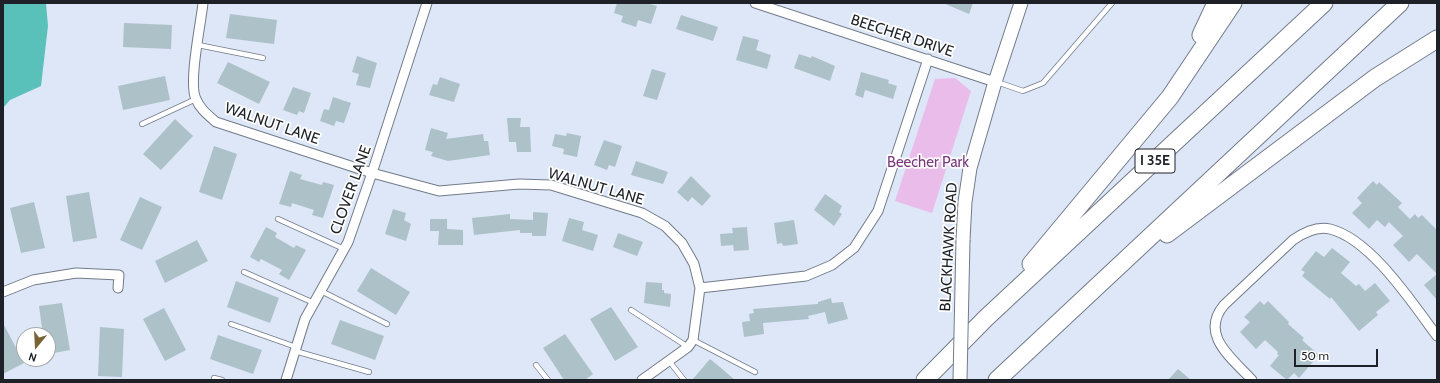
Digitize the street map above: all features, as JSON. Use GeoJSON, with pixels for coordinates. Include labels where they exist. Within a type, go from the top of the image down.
{"type":"FeatureCollection","features":[{"type":"Feature","properties":{"kind":"highway"},"geometry":{"type":"LineString","coordinates":[[1170,97],[1216,3]]}},
{"type":"Feature","properties":{"kind":"highway"},"geometry":{"type":"LineString","coordinates":[[986,318],[1170,97],[1233,3]]}},
{"type":"Feature","properties":{"kind":"highway","name":"I 35E"},"geometry":{"type":"LineString","coordinates":[[925,380],[986,318],[1324,3]]}},
{"type":"Feature","properties":{"kind":"highway"},"geometry":{"type":"LineString","coordinates":[[997,380],[1400,3]]}},
{"type":"Feature","properties":{"kind":"highway"},"geometry":{"type":"LineString","coordinates":[[1098,285],[1375,78],[1437,39]]}},
{"type":"Feature","properties":{"kind":"street","name":"WALNUT LANE"},"geometry":{"type":"LineString","coordinates":[[203,3],[193,82],[196,99],[204,112],[216,122],[372,173],[439,191],[519,184],[551,186],[642,213],[665,226],[682,243],[694,264],[700,288]]}},
{"type":"Feature","properties":{"kind":"street","name":"CLOVER LANE"},"geometry":{"type":"LineString","coordinates":[[286,380],[305,320],[344,249],[372,173],[427,3]]}},
{"type":"Feature","properties":{"kind":"street","name":"BEECHER DRIVE"},"geometry":{"type":"LineString","coordinates":[[755,3],[995,82]]}},
{"type":"Feature","properties":{"kind":"street","name":"BLACKHAWK ROAD"},"geometry":{"type":"LineString","coordinates":[[960,380],[963,240],[965,202],[970,168],[995,82],[1021,3]]}},
{"type":"Feature","properties":{"kind":"street"},"geometry":{"type":"LineString","coordinates":[[642,380],[691,343],[700,288],[806,276],[832,264],[854,248],[878,211],[928,59]]}},
{"type":"Feature","properties":{"kind":"street"},"geometry":{"type":"LineString","coordinates":[[1252,380],[1219,343],[1215,332],[1217,315],[1224,304],[1293,240],[1306,232],[1313,230],[1328,229],[1343,234],[1377,260],[1437,336]]}},
{"type":"Feature","properties":{"kind":"street"},"geometry":{"type":"LineString","coordinates":[[3,292],[33,280],[76,273],[119,276],[118,288]]}},
{"type":"Feature","properties":{"kind":"lane"},"geometry":{"type":"LineString","coordinates":[[995,82],[1024,91],[1043,83],[1112,3]]}},
{"type":"Feature","properties":{"kind":"lane"},"geometry":{"type":"LineString","coordinates":[[198,45],[264,58]]}},
{"type":"Feature","properties":{"kind":"lane"},"geometry":{"type":"LineString","coordinates":[[142,124],[196,99]]}},
{"type":"Feature","properties":{"kind":"lane"},"geometry":{"type":"LineString","coordinates":[[278,218],[344,249]]}},
{"type":"Feature","properties":{"kind":"lane"},"geometry":{"type":"LineString","coordinates":[[244,272],[314,303]]}},
{"type":"Feature","properties":{"kind":"lane"},"geometry":{"type":"LineString","coordinates":[[321,290],[387,324]]}},
{"type":"Feature","properties":{"kind":"lane"},"geometry":{"type":"LineString","coordinates":[[631,310],[691,343],[754,372]]}},
{"type":"Feature","properties":{"kind":"lane"},"geometry":{"type":"LineString","coordinates":[[231,324],[296,349],[369,372]]}},
{"type":"Feature","properties":{"kind":"lane"},"geometry":{"type":"LineString","coordinates":[[669,361],[684,380]]}},
{"type":"Feature","properties":{"kind":"lane"},"geometry":{"type":"LineString","coordinates":[[536,365],[548,380]]}},
{"type":"Feature","properties":{"kind":"lane"},"geometry":{"type":"LineString","coordinates":[[214,378],[222,380]]}},
{"type":"Feature","properties":{"kind":"green space","name":"Beecher Park"},"geometry":{"type":"Polygon","coordinates":[[[955,78],[971,91],[932,213],[895,201],[935,79],[955,78]]]}},
{"type":"Feature","properties":{"kind":"shaded area"},"geometry":{"type":"Polygon","coordinates":[[[3,3],[46,3],[48,26],[41,86],[10,100],[3,108],[3,3]]]}},
{"type":"Feature","properties":{"kind":"building"},"geometry":{"type":"Polygon","coordinates":[[[617,3],[646,3],[657,6],[651,24],[638,20],[636,27],[621,22],[623,16],[614,13],[617,3]]]}},
{"type":"Feature","properties":{"kind":"building"},"geometry":{"type":"Polygon","coordinates":[[[943,3],[973,3],[969,14],[943,3]]]}},
{"type":"Feature","properties":{"kind":"building"},"geometry":{"type":"Polygon","coordinates":[[[230,14],[277,20],[274,44],[226,38],[230,14]]]}},
{"type":"Feature","properties":{"kind":"building"},"geometry":{"type":"Polygon","coordinates":[[[681,15],[718,27],[713,41],[676,29],[681,15]]]}},
{"type":"Feature","properties":{"kind":"building"},"geometry":{"type":"Polygon","coordinates":[[[124,23],[172,25],[171,49],[123,47],[124,23]]]}},
{"type":"Feature","properties":{"kind":"building"},"geometry":{"type":"Polygon","coordinates":[[[743,36],[759,40],[756,50],[771,55],[767,69],[736,60],[743,36]]]}},
{"type":"Feature","properties":{"kind":"building"},"geometry":{"type":"Polygon","coordinates":[[[799,54],[811,58],[812,56],[835,66],[830,81],[794,68],[799,54]]]}},
{"type":"Feature","properties":{"kind":"building"},"geometry":{"type":"Polygon","coordinates":[[[357,56],[377,63],[370,88],[356,85],[359,74],[352,72],[357,56]]]}},
{"type":"Feature","properties":{"kind":"building"},"geometry":{"type":"Polygon","coordinates":[[[228,62],[270,82],[259,104],[217,83],[228,62]]]}},
{"type":"Feature","properties":{"kind":"building"},"geometry":{"type":"Polygon","coordinates":[[[652,69],[666,73],[657,100],[643,96],[652,69]]]}},
{"type":"Feature","properties":{"kind":"building"},"geometry":{"type":"Polygon","coordinates":[[[861,72],[889,80],[888,83],[897,86],[893,99],[865,90],[863,98],[855,95],[861,72]]]}},
{"type":"Feature","properties":{"kind":"building"},"geometry":{"type":"Polygon","coordinates":[[[165,76],[170,100],[123,110],[118,86],[165,76]]]}},
{"type":"Feature","properties":{"kind":"building"},"geometry":{"type":"Polygon","coordinates":[[[440,77],[460,84],[454,102],[429,95],[433,84],[437,85],[440,77]]]}},
{"type":"Feature","properties":{"kind":"building"},"geometry":{"type":"Polygon","coordinates":[[[293,87],[311,93],[304,113],[299,111],[297,115],[283,110],[293,87]]]}},
{"type":"Feature","properties":{"kind":"building"},"geometry":{"type":"Polygon","coordinates":[[[333,97],[351,103],[344,123],[336,121],[334,126],[320,121],[324,109],[329,110],[333,97]]]}},
{"type":"Feature","properties":{"kind":"building"},"geometry":{"type":"Polygon","coordinates":[[[507,118],[521,118],[520,127],[530,127],[531,152],[517,152],[516,142],[509,142],[507,118]]]}},
{"type":"Feature","properties":{"kind":"building"},"geometry":{"type":"Polygon","coordinates":[[[175,119],[193,136],[161,170],[143,154],[175,119]]]}},
{"type":"Feature","properties":{"kind":"building"},"geometry":{"type":"Polygon","coordinates":[[[431,128],[448,133],[446,139],[483,134],[484,141],[488,141],[490,155],[448,161],[431,156],[433,152],[425,150],[431,128]]]}},
{"type":"Feature","properties":{"kind":"building"},"geometry":{"type":"Polygon","coordinates":[[[567,133],[581,136],[577,157],[563,154],[564,149],[552,146],[555,134],[566,136],[567,133]]]}},
{"type":"Feature","properties":{"kind":"building"},"geometry":{"type":"Polygon","coordinates":[[[604,140],[622,146],[615,167],[609,165],[607,170],[594,165],[604,140]]]}},
{"type":"Feature","properties":{"kind":"building"},"geometry":{"type":"Polygon","coordinates":[[[214,146],[237,154],[222,200],[199,192],[214,146]]]}},
{"type":"Feature","properties":{"kind":"building"},"geometry":{"type":"Polygon","coordinates":[[[636,161],[668,172],[663,184],[631,175],[636,161]]]}},
{"type":"Feature","properties":{"kind":"building"},"geometry":{"type":"Polygon","coordinates":[[[290,171],[302,175],[300,179],[322,185],[323,182],[334,185],[323,218],[312,215],[314,210],[292,203],[291,207],[279,204],[290,171]]]}},
{"type":"Feature","properties":{"kind":"building"},"geometry":{"type":"Polygon","coordinates":[[[691,176],[711,196],[702,206],[692,197],[688,202],[677,192],[691,176]]]}},
{"type":"Feature","properties":{"kind":"building"},"geometry":{"type":"Polygon","coordinates":[[[1373,181],[1377,185],[1379,182],[1402,203],[1398,207],[1410,219],[1415,214],[1418,218],[1422,215],[1437,230],[1437,274],[1417,254],[1409,262],[1393,245],[1403,236],[1389,222],[1385,227],[1377,220],[1369,229],[1352,213],[1362,203],[1357,198],[1373,181]]]}},
{"type":"Feature","properties":{"kind":"building"},"geometry":{"type":"Polygon","coordinates":[[[89,192],[97,238],[73,242],[66,196],[89,192]]]}},
{"type":"Feature","properties":{"kind":"building"},"geometry":{"type":"Polygon","coordinates":[[[825,194],[842,206],[839,212],[842,214],[834,226],[814,210],[825,194]]]}},
{"type":"Feature","properties":{"kind":"building"},"geometry":{"type":"Polygon","coordinates":[[[140,197],[162,207],[142,250],[120,240],[140,197]]]}},
{"type":"Feature","properties":{"kind":"building"},"geometry":{"type":"Polygon","coordinates":[[[34,202],[45,248],[21,253],[10,208],[34,202]]]}},
{"type":"Feature","properties":{"kind":"building"},"geometry":{"type":"Polygon","coordinates":[[[393,209],[406,213],[404,220],[411,224],[406,241],[385,234],[393,209]]]}},
{"type":"Feature","properties":{"kind":"building"},"geometry":{"type":"Polygon","coordinates":[[[533,212],[548,213],[546,236],[532,236],[532,233],[520,233],[520,230],[474,235],[472,218],[510,214],[510,219],[533,220],[533,212]]]}},
{"type":"Feature","properties":{"kind":"building"},"geometry":{"type":"Polygon","coordinates":[[[569,218],[584,222],[582,230],[598,235],[593,251],[562,241],[569,218]]]}},
{"type":"Feature","properties":{"kind":"building"},"geometry":{"type":"Polygon","coordinates":[[[430,219],[447,219],[447,229],[463,230],[463,245],[438,245],[439,231],[430,231],[430,219]]]}},
{"type":"Feature","properties":{"kind":"building"},"geometry":{"type":"Polygon","coordinates":[[[794,220],[798,244],[783,246],[782,243],[777,244],[774,223],[794,220]]]}},
{"type":"Feature","properties":{"kind":"building"},"geometry":{"type":"Polygon","coordinates":[[[266,227],[277,233],[275,237],[294,248],[296,245],[306,250],[289,280],[279,274],[282,270],[261,259],[259,262],[250,257],[266,227]]]}},
{"type":"Feature","properties":{"kind":"building"},"geometry":{"type":"Polygon","coordinates":[[[747,227],[749,250],[734,251],[733,245],[721,246],[720,234],[733,233],[732,228],[747,227]]]}},
{"type":"Feature","properties":{"kind":"building"},"geometry":{"type":"Polygon","coordinates":[[[618,233],[643,242],[637,256],[613,247],[618,233]]]}},
{"type":"Feature","properties":{"kind":"building"},"geometry":{"type":"Polygon","coordinates":[[[197,240],[208,261],[165,283],[155,261],[197,240]]]}},
{"type":"Feature","properties":{"kind":"building"},"geometry":{"type":"Polygon","coordinates":[[[1332,248],[1350,262],[1341,273],[1356,286],[1359,284],[1365,291],[1375,283],[1390,301],[1376,312],[1378,315],[1359,331],[1331,297],[1330,299],[1302,276],[1305,272],[1301,270],[1316,251],[1324,257],[1332,248]]]}},
{"type":"Feature","properties":{"kind":"building"},"geometry":{"type":"Polygon","coordinates":[[[371,268],[410,292],[396,315],[357,291],[371,268]]]}},
{"type":"Feature","properties":{"kind":"building"},"geometry":{"type":"Polygon","coordinates":[[[1437,274],[1437,300],[1424,285],[1437,274]]]}},
{"type":"Feature","properties":{"kind":"building"},"geometry":{"type":"Polygon","coordinates":[[[236,281],[279,298],[270,323],[227,307],[236,281]]]}},
{"type":"Feature","properties":{"kind":"building"},"geometry":{"type":"Polygon","coordinates":[[[646,282],[662,283],[662,290],[664,290],[664,293],[671,294],[670,307],[644,303],[646,282]]]}},
{"type":"Feature","properties":{"kind":"building"},"geometry":{"type":"Polygon","coordinates":[[[831,298],[832,303],[843,302],[848,319],[828,324],[825,312],[808,316],[809,319],[763,323],[764,334],[744,337],[742,322],[750,321],[749,314],[754,313],[753,309],[818,304],[818,302],[831,298]]]}},
{"type":"Feature","properties":{"kind":"building"},"geometry":{"type":"Polygon","coordinates":[[[1260,301],[1264,305],[1268,301],[1289,322],[1288,324],[1304,338],[1302,340],[1319,355],[1299,378],[1294,373],[1287,380],[1270,366],[1279,355],[1277,354],[1278,352],[1265,340],[1256,349],[1240,332],[1250,322],[1244,317],[1260,301]]]}},
{"type":"Feature","properties":{"kind":"building"},"geometry":{"type":"Polygon","coordinates":[[[62,303],[70,350],[56,353],[56,327],[42,327],[39,306],[62,303]]]}},
{"type":"Feature","properties":{"kind":"building"},"geometry":{"type":"Polygon","coordinates":[[[611,307],[638,347],[615,361],[590,319],[611,307]]]}},
{"type":"Feature","properties":{"kind":"building"},"geometry":{"type":"Polygon","coordinates":[[[164,308],[186,350],[165,361],[143,319],[164,308]]]}},
{"type":"Feature","properties":{"kind":"building"},"geometry":{"type":"Polygon","coordinates":[[[340,320],[384,336],[375,360],[331,344],[340,320]]]}},
{"type":"Feature","properties":{"kind":"building"},"geometry":{"type":"Polygon","coordinates":[[[3,323],[16,348],[16,367],[3,374],[3,323]]]}},
{"type":"Feature","properties":{"kind":"building"},"geometry":{"type":"Polygon","coordinates":[[[100,327],[124,329],[122,377],[98,376],[100,327]]]}},
{"type":"Feature","properties":{"kind":"building"},"geometry":{"type":"Polygon","coordinates":[[[565,334],[593,374],[585,380],[564,380],[543,348],[565,334]]]}},
{"type":"Feature","properties":{"kind":"building"},"geometry":{"type":"Polygon","coordinates":[[[218,335],[262,350],[253,374],[210,359],[218,335]]]}},
{"type":"Feature","properties":{"kind":"building"},"geometry":{"type":"Polygon","coordinates":[[[710,359],[721,368],[735,380],[692,380],[710,359]]]}},
{"type":"Feature","properties":{"kind":"building"},"geometry":{"type":"Polygon","coordinates":[[[1178,369],[1191,380],[1168,380],[1178,369]]]}}]}
